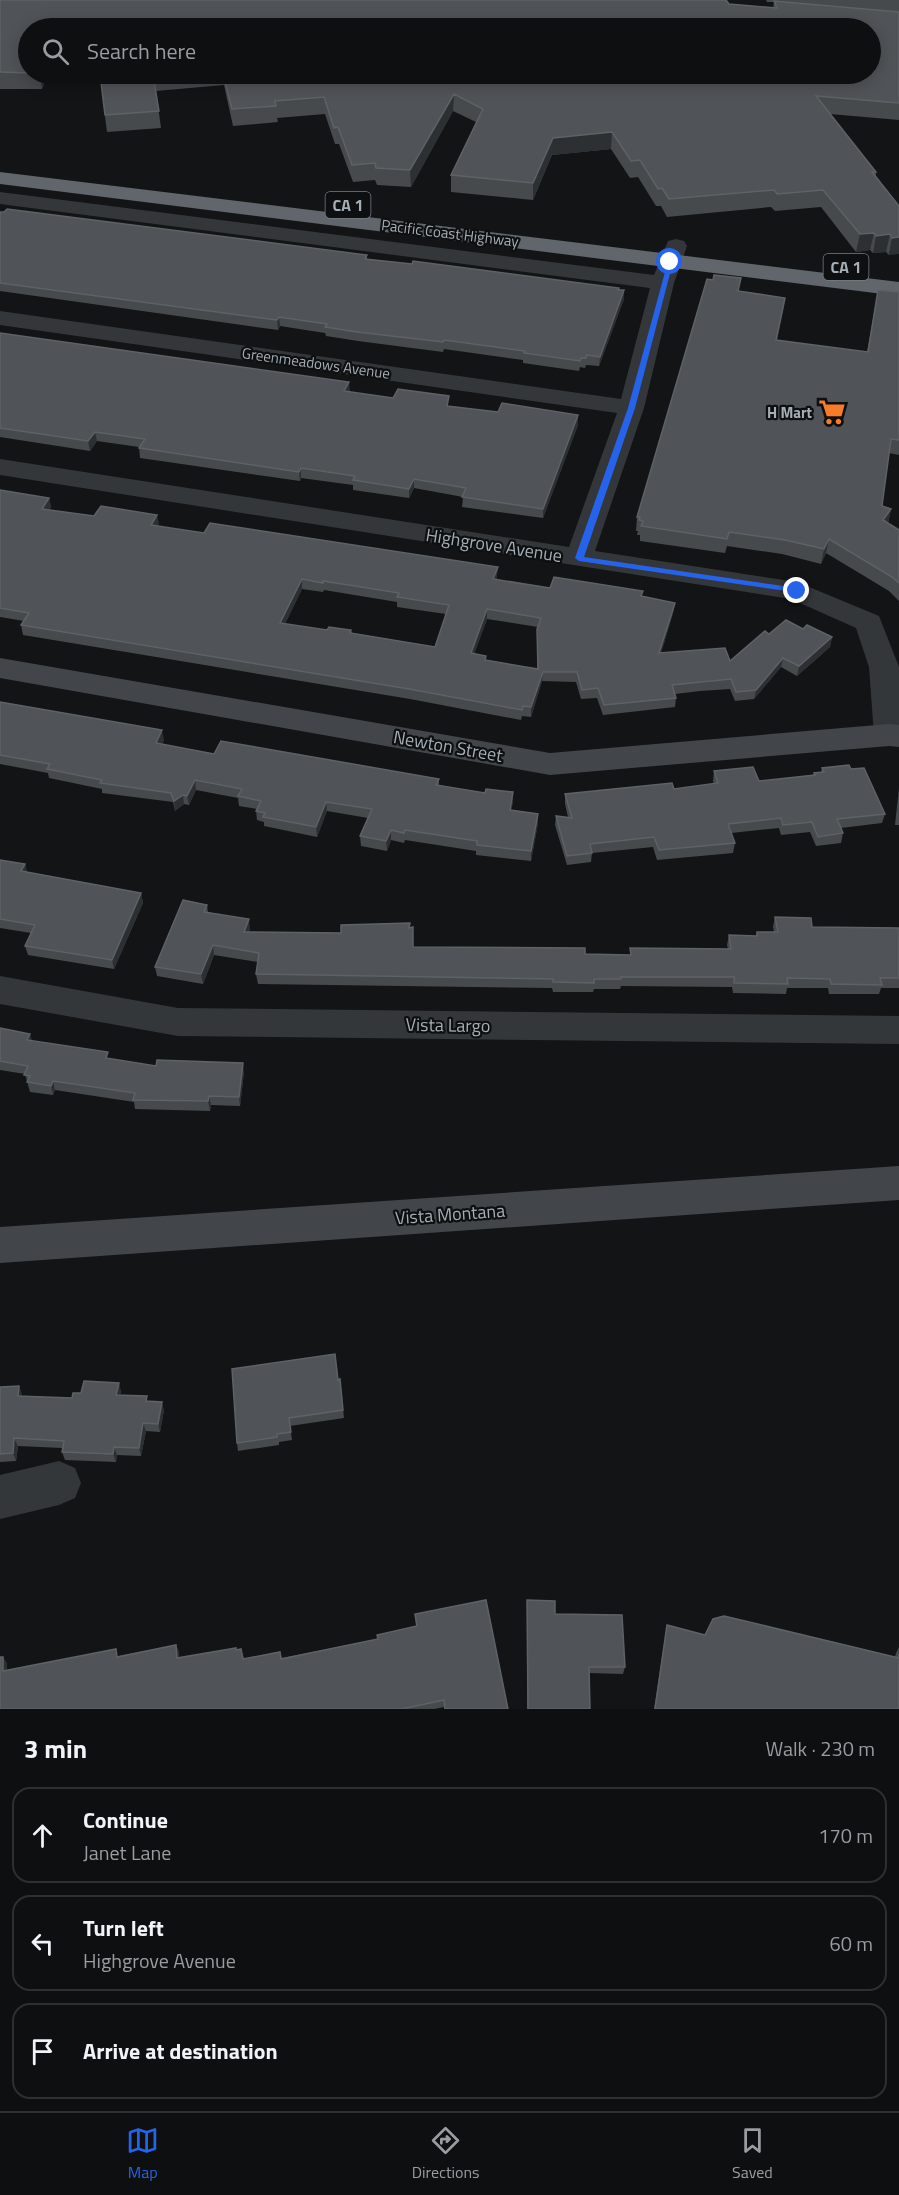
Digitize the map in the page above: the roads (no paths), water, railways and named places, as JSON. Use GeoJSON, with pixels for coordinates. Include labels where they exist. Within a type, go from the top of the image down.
{"type":"FeatureCollection","features":[{"type":"Feature","properties":{"kind":"highway","name":"Pacific Coast Highway"},"geometry":{"type":"LineString","coordinates":[[0,162],[670,264],[899,273]]}},
{"type":"Feature","properties":{"kind":"highway","name":"Pacific Coast Highway"},"geometry":{"type":"LineString","coordinates":[[0,178],[670,264],[899,289]]}},
{"type":"Feature","properties":{"kind":"street"},"geometry":{"type":"LineString","coordinates":[[0,198],[670,264],[632,408],[579,558]]}},
{"type":"Feature","properties":{"kind":"street","name":"Greenmeadows Avenue"},"geometry":{"type":"LineString","coordinates":[[0,318],[632,408]]}},
{"type":"Feature","properties":{"kind":"street","name":"Highgrove Avenue"},"geometry":{"type":"LineString","coordinates":[[0,467],[797,591],[869,622],[884,667],[894,735]]}},
{"type":"Feature","properties":{"kind":"street","name":"Newton Street"},"geometry":{"type":"LineString","coordinates":[[0,668],[550,764],[894,735]]}},
{"type":"Feature","properties":{"kind":"street","name":"Vista Largo"},"geometry":{"type":"LineString","coordinates":[[0,990],[178,1022],[899,1030]]}},
{"type":"Feature","properties":{"kind":"street","name":"Vista Montana"},"geometry":{"type":"LineString","coordinates":[[0,1245],[899,1183]]}},
{"type":"Feature","properties":{"kind":"street"},"geometry":{"type":"LineString","coordinates":[[0,1497],[59,1483]]}},
{"type":"Feature","properties":{"kind":"place","name":"H Mart"},"geometry":{"type":"Point","coordinates":[832,412]}}]}
